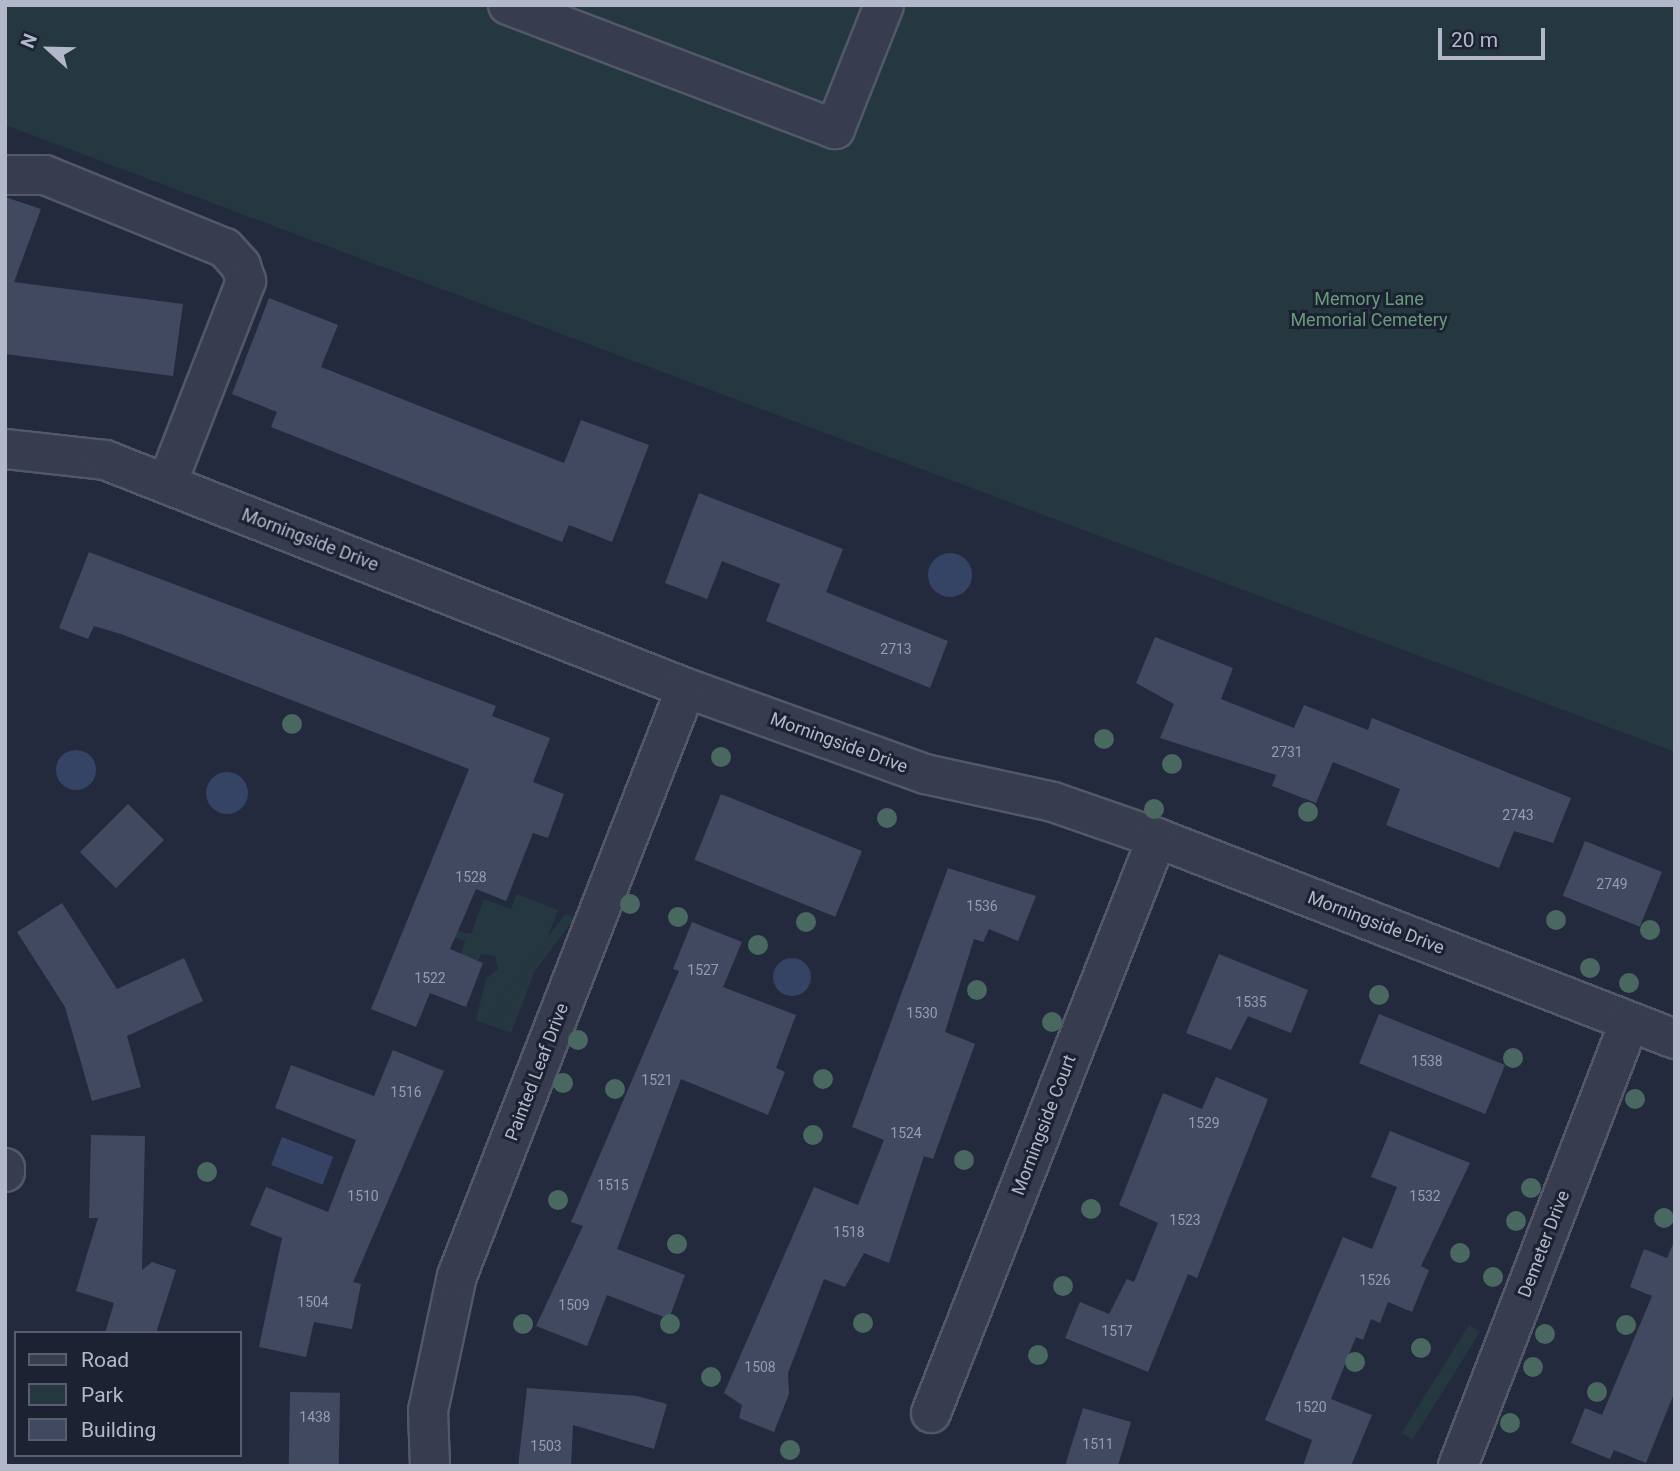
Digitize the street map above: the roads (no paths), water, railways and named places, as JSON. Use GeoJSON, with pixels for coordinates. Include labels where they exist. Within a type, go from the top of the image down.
{"type":"FeatureCollection","features":[{"type":"Feature","properties":{"kind":"street"},"geometry":{"type":"LineString","coordinates":[[508,5],[835,129],[884,5]]}},
{"type":"Feature","properties":{"kind":"street"},"geometry":{"type":"LineString","coordinates":[[5,175],[46,175],[225,248],[246,281],[167,484]]}},
{"type":"Feature","properties":{"kind":"street","name":"Morningside Drive"},"geometry":{"type":"LineString","coordinates":[[5,449],[105,460],[686,688],[925,775],[1053,802],[1157,838],[1675,1039]]}},
{"type":"Feature","properties":{"kind":"street","name":"Painted Leaf Drive"},"geometry":{"type":"LineString","coordinates":[[430,1466],[428,1411],[457,1276],[686,688]]}},
{"type":"Feature","properties":{"kind":"street","name":"Morningside Court"},"geometry":{"type":"LineString","coordinates":[[931,1413],[1157,838]]}},
{"type":"Feature","properties":{"kind":"street","name":"Demeter Drive"},"geometry":{"type":"LineString","coordinates":[[1458,1466],[1629,1022]]}},
{"type":"Feature","properties":{"kind":"water"},"geometry":{"type":"Polygon","coordinates":[[[950,553],[966,559],[972,575],[966,591],[950,597],[934,591],[928,575],[934,559],[950,553]]]}},
{"type":"Feature","properties":{"kind":"water"},"geometry":{"type":"Polygon","coordinates":[[[76,750],[84,751],[90,756],[95,762],[95,778],[90,784],[84,789],[76,790],[68,789],[62,784],[57,778],[56,770],[57,762],[62,756],[68,751],[76,750]]]}},
{"type":"Feature","properties":{"kind":"water"},"geometry":{"type":"Polygon","coordinates":[[[227,772],[242,778],[248,793],[242,808],[227,814],[212,808],[206,793],[212,778],[227,772]]]}},
{"type":"Feature","properties":{"kind":"water"},"geometry":{"type":"Polygon","coordinates":[[[792,958],[805,964],[811,977],[805,990],[792,996],[779,990],[773,977],[779,964],[792,958]]]}},
{"type":"Feature","properties":{"kind":"water"},"geometry":{"type":"Polygon","coordinates":[[[282,1137],[333,1157],[323,1185],[271,1165],[282,1137]]]}},
{"type":"Feature","properties":{"kind":"park label","name":"Memory Lane Memorial Cemetery"},"geometry":{"type":"Point","coordinates":[1369,310]}}]}
